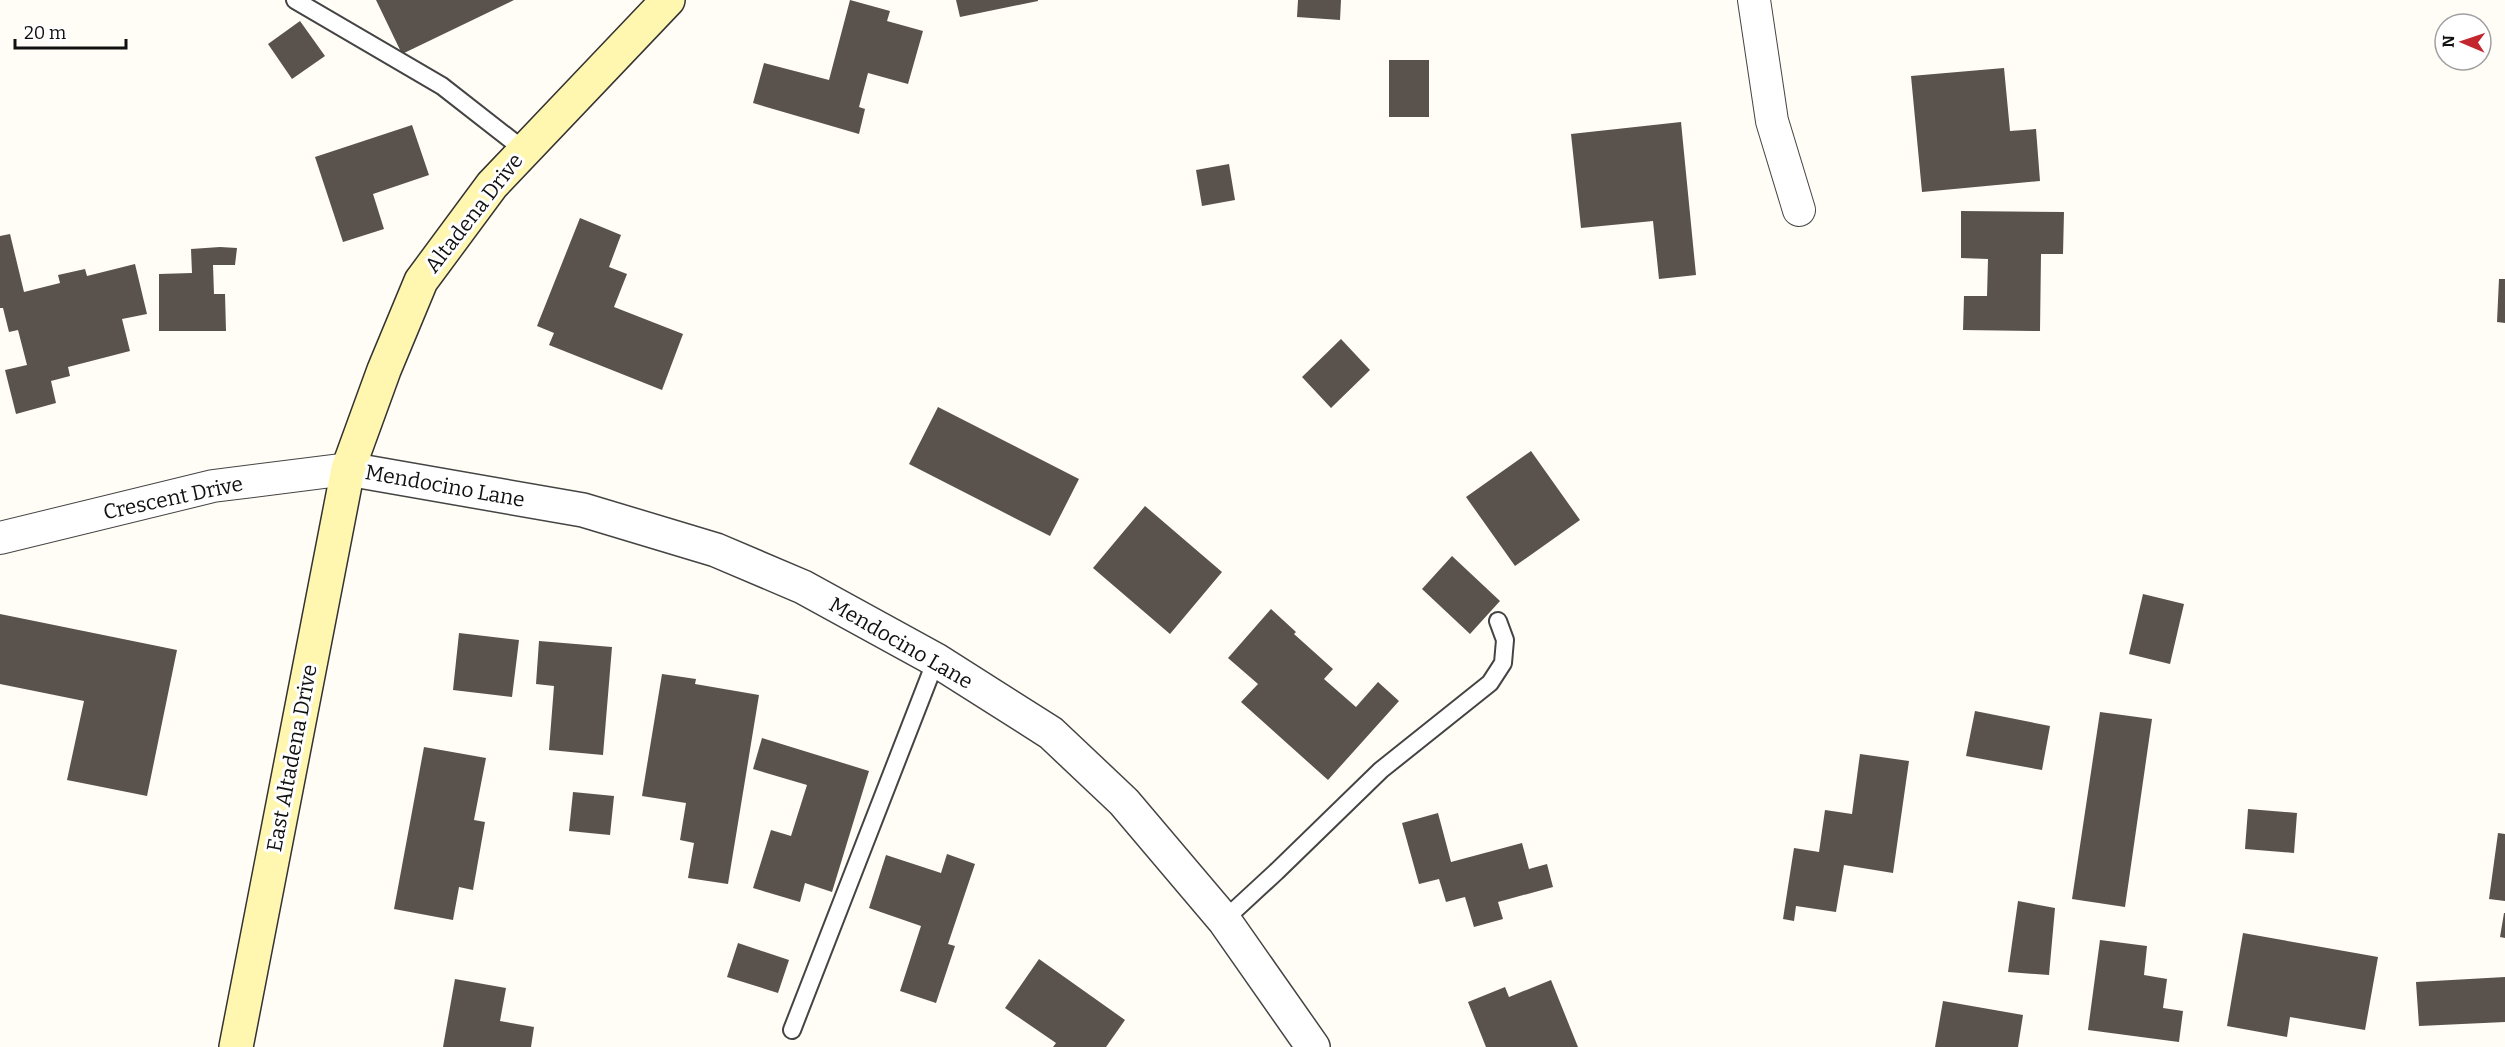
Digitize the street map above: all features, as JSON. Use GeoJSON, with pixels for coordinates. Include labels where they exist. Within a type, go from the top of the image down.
{"type":"FeatureCollection","features":[{"type":"Feature","properties":{"kind":"main road","name":"Altadena Drive"},"geometry":{"type":"LineString","coordinates":[[348,469],[384,370],[421,281],[492,185],[668,0]]}},
{"type":"Feature","properties":{"kind":"main road","name":"East Altadena Drive"},"geometry":{"type":"LineString","coordinates":[[236,1047],[348,469]]}},
{"type":"Feature","properties":{"kind":"street"},"geometry":{"type":"LineString","coordinates":[[1754,0],[1772,121],[1799,210]]}},
{"type":"Feature","properties":{"kind":"street","name":"Crescent Drive"},"geometry":{"type":"LineString","coordinates":[[0,538],[213,486],[348,469]]}},
{"type":"Feature","properties":{"kind":"street","name":"Mendocino Lane"},"geometry":{"type":"LineString","coordinates":[[348,469],[583,510],[716,550],[803,587],[936,660],[1051,733],[1124,802],[1224,920],[1313,1047]]}},
{"type":"Feature","properties":{"kind":"lane"},"geometry":{"type":"LineString","coordinates":[[295,0],[442,86],[524,150]]}},
{"type":"Feature","properties":{"kind":"lane"},"geometry":{"type":"LineString","coordinates":[[1224,920],[1381,770],[1490,682],[1503,663],[1505,640],[1498,621]]}},
{"type":"Feature","properties":{"kind":"lane"},"geometry":{"type":"LineString","coordinates":[[792,1030],[936,660]]}},
{"type":"Feature","properties":{"kind":"building"},"geometry":{"type":"Polygon","coordinates":[[[376,0],[514,0],[402,54],[376,0]]]}},
{"type":"Feature","properties":{"kind":"building"},"geometry":{"type":"Polygon","coordinates":[[[850,0],[890,11],[887,21],[923,31],[908,84],[868,73],[859,107],[865,109],[859,134],[753,103],[764,63],[829,80],[850,0]]]}},
{"type":"Feature","properties":{"kind":"building"},"geometry":{"type":"Polygon","coordinates":[[[956,0],[1038,0],[1038,1],[960,17],[956,0]]]}},
{"type":"Feature","properties":{"kind":"building"},"geometry":{"type":"Polygon","coordinates":[[[1298,0],[1341,0],[1340,20],[1297,17],[1298,0]]]}},
{"type":"Feature","properties":{"kind":"building"},"geometry":{"type":"Polygon","coordinates":[[[300,21],[325,56],[292,79],[268,44],[300,21]]]}},
{"type":"Feature","properties":{"kind":"building"},"geometry":{"type":"Polygon","coordinates":[[[1389,60],[1429,60],[1429,117],[1389,117],[1389,60]]]}},
{"type":"Feature","properties":{"kind":"building"},"geometry":{"type":"Polygon","coordinates":[[[2004,68],[2010,131],[2036,129],[2040,181],[1922,192],[1911,76],[2004,68]]]}},
{"type":"Feature","properties":{"kind":"building"},"geometry":{"type":"Polygon","coordinates":[[[1681,122],[1696,275],[1659,279],[1653,221],[1581,228],[1571,134],[1681,122]]]}},
{"type":"Feature","properties":{"kind":"building"},"geometry":{"type":"Polygon","coordinates":[[[412,125],[429,175],[373,194],[384,229],[343,242],[315,157],[412,125]]]}},
{"type":"Feature","properties":{"kind":"building"},"geometry":{"type":"Polygon","coordinates":[[[1229,164],[1235,200],[1202,206],[1196,170],[1229,164]]]}},
{"type":"Feature","properties":{"kind":"building"},"geometry":{"type":"Polygon","coordinates":[[[1961,211],[2064,212],[2063,254],[2041,254],[2040,331],[1963,330],[1964,296],[1987,296],[1988,259],[1961,258],[1961,211]]]}},
{"type":"Feature","properties":{"kind":"building"},"geometry":{"type":"Polygon","coordinates":[[[580,218],[621,235],[609,267],[627,274],[614,307],[683,334],[662,390],[549,345],[554,333],[537,326],[580,218]]]}},
{"type":"Feature","properties":{"kind":"building"},"geometry":{"type":"Polygon","coordinates":[[[10,234],[24,292],[60,283],[58,275],[85,269],[87,276],[135,264],[147,314],[122,319],[130,351],[68,367],[70,376],[51,381],[56,403],[16,414],[5,370],[27,365],[18,330],[9,332],[3,308],[0,308],[0,236],[10,234]]]}},
{"type":"Feature","properties":{"kind":"building"},"geometry":{"type":"Polygon","coordinates":[[[237,248],[235,265],[213,265],[214,294],[225,294],[226,331],[159,331],[159,274],[192,273],[191,249],[237,248]]]}},
{"type":"Feature","properties":{"kind":"building"},"geometry":{"type":"Polygon","coordinates":[[[2499,279],[2505,279],[2505,323],[2497,322],[2499,279]]]}},
{"type":"Feature","properties":{"kind":"building"},"geometry":{"type":"Polygon","coordinates":[[[1341,339],[1370,370],[1331,408],[1302,377],[1341,339]]]}},
{"type":"Feature","properties":{"kind":"building"},"geometry":{"type":"Polygon","coordinates":[[[938,407],[1079,479],[1050,536],[909,464],[938,407]]]}},
{"type":"Feature","properties":{"kind":"building"},"geometry":{"type":"Polygon","coordinates":[[[1531,451],[1580,520],[1515,566],[1466,497],[1531,451]]]}},
{"type":"Feature","properties":{"kind":"building"},"geometry":{"type":"Polygon","coordinates":[[[1145,506],[1222,572],[1170,634],[1093,568],[1145,506]]]}},
{"type":"Feature","properties":{"kind":"building"},"geometry":{"type":"Polygon","coordinates":[[[1452,556],[1500,601],[1470,634],[1422,589],[1452,556]]]}},
{"type":"Feature","properties":{"kind":"building"},"geometry":{"type":"Polygon","coordinates":[[[2143,594],[2184,604],[2170,664],[2129,654],[2143,594]]]}},
{"type":"Feature","properties":{"kind":"building"},"geometry":{"type":"Polygon","coordinates":[[[1271,609],[1296,632],[1294,634],[1333,669],[1324,679],[1356,707],[1378,682],[1399,701],[1328,780],[1241,702],[1258,684],[1228,658],[1271,609]]]}},
{"type":"Feature","properties":{"kind":"building"},"geometry":{"type":"Polygon","coordinates":[[[0,614],[177,650],[147,796],[67,780],[84,701],[0,684],[0,614]]]}},
{"type":"Feature","properties":{"kind":"building"},"geometry":{"type":"Polygon","coordinates":[[[459,633],[519,640],[512,697],[453,690],[459,633]]]}},
{"type":"Feature","properties":{"kind":"building"},"geometry":{"type":"Polygon","coordinates":[[[539,641],[612,647],[603,755],[549,750],[554,686],[536,684],[539,641]]]}},
{"type":"Feature","properties":{"kind":"building"},"geometry":{"type":"Polygon","coordinates":[[[662,674],[696,679],[695,684],[759,695],[728,884],[688,878],[694,843],[680,840],[686,803],[642,796],[662,674]]]}},
{"type":"Feature","properties":{"kind":"building"},"geometry":{"type":"Polygon","coordinates":[[[1975,711],[2050,726],[2042,770],[1966,756],[1975,711]]]}},
{"type":"Feature","properties":{"kind":"building"},"geometry":{"type":"Polygon","coordinates":[[[2100,712],[2152,719],[2125,907],[2072,899],[2100,712]]]}},
{"type":"Feature","properties":{"kind":"building"},"geometry":{"type":"Polygon","coordinates":[[[762,738],[869,771],[832,892],[805,883],[800,902],[753,888],[771,830],[791,836],[807,785],[753,769],[762,738]]]}},
{"type":"Feature","properties":{"kind":"building"},"geometry":{"type":"Polygon","coordinates":[[[424,747],[486,758],[474,820],[485,822],[473,890],[459,887],[453,920],[394,909],[424,747]]]}},
{"type":"Feature","properties":{"kind":"building"},"geometry":{"type":"Polygon","coordinates":[[[1860,754],[1909,761],[1893,873],[1844,865],[1836,912],[1796,906],[1794,921],[1783,919],[1794,848],[1819,852],[1825,810],[1852,814],[1860,754]]]}},
{"type":"Feature","properties":{"kind":"building"},"geometry":{"type":"Polygon","coordinates":[[[573,792],[614,796],[610,835],[569,831],[573,792]]]}},
{"type":"Feature","properties":{"kind":"building"},"geometry":{"type":"Polygon","coordinates":[[[2248,809],[2297,813],[2294,853],[2245,849],[2248,809]]]}},
{"type":"Feature","properties":{"kind":"building"},"geometry":{"type":"Polygon","coordinates":[[[1438,813],[1451,862],[1522,843],[1529,869],[1547,864],[1553,887],[1498,902],[1503,919],[1474,927],[1465,897],[1446,902],[1439,879],[1419,884],[1402,823],[1438,813]]]}},
{"type":"Feature","properties":{"kind":"building"},"geometry":{"type":"Polygon","coordinates":[[[2498,833],[2505,834],[2505,901],[2489,899],[2498,833]]]}},
{"type":"Feature","properties":{"kind":"building"},"geometry":{"type":"Polygon","coordinates":[[[947,854],[975,864],[948,944],[955,946],[936,1003],[900,991],[921,926],[869,908],[886,855],[941,873],[947,854]]]}},
{"type":"Feature","properties":{"kind":"building"},"geometry":{"type":"Polygon","coordinates":[[[2018,901],[2055,908],[2049,975],[2008,972],[2018,901]]]}},
{"type":"Feature","properties":{"kind":"building"},"geometry":{"type":"Polygon","coordinates":[[[2505,913],[2505,938],[2500,937],[2505,913]]]}},
{"type":"Feature","properties":{"kind":"building"},"geometry":{"type":"Polygon","coordinates":[[[2243,933],[2378,957],[2365,1030],[2290,1017],[2287,1037],[2227,1026],[2243,933]]]}},
{"type":"Feature","properties":{"kind":"building"},"geometry":{"type":"Polygon","coordinates":[[[2100,940],[2147,946],[2144,975],[2167,979],[2163,1008],[2183,1011],[2179,1042],[2088,1030],[2100,940]]]}},
{"type":"Feature","properties":{"kind":"building"},"geometry":{"type":"Polygon","coordinates":[[[738,943],[789,960],[778,993],[727,977],[738,943]]]}},
{"type":"Feature","properties":{"kind":"building"},"geometry":{"type":"Polygon","coordinates":[[[1039,959],[1125,1020],[1106,1047],[1053,1047],[1056,1043],[1005,1008],[1039,959]]]}},
{"type":"Feature","properties":{"kind":"building"},"geometry":{"type":"Polygon","coordinates":[[[2505,977],[2505,1022],[2419,1026],[2416,982],[2505,977]]]}},
{"type":"Feature","properties":{"kind":"building"},"geometry":{"type":"Polygon","coordinates":[[[455,979],[506,988],[500,1021],[534,1027],[531,1047],[443,1047],[455,979]]]}},
{"type":"Feature","properties":{"kind":"building"},"geometry":{"type":"Polygon","coordinates":[[[1551,980],[1578,1047],[1486,1047],[1468,1002],[1505,987],[1509,997],[1551,980]]]}},
{"type":"Feature","properties":{"kind":"building"},"geometry":{"type":"Polygon","coordinates":[[[1943,1001],[2023,1015],[2018,1047],[1935,1047],[1943,1001]]]}}]}
